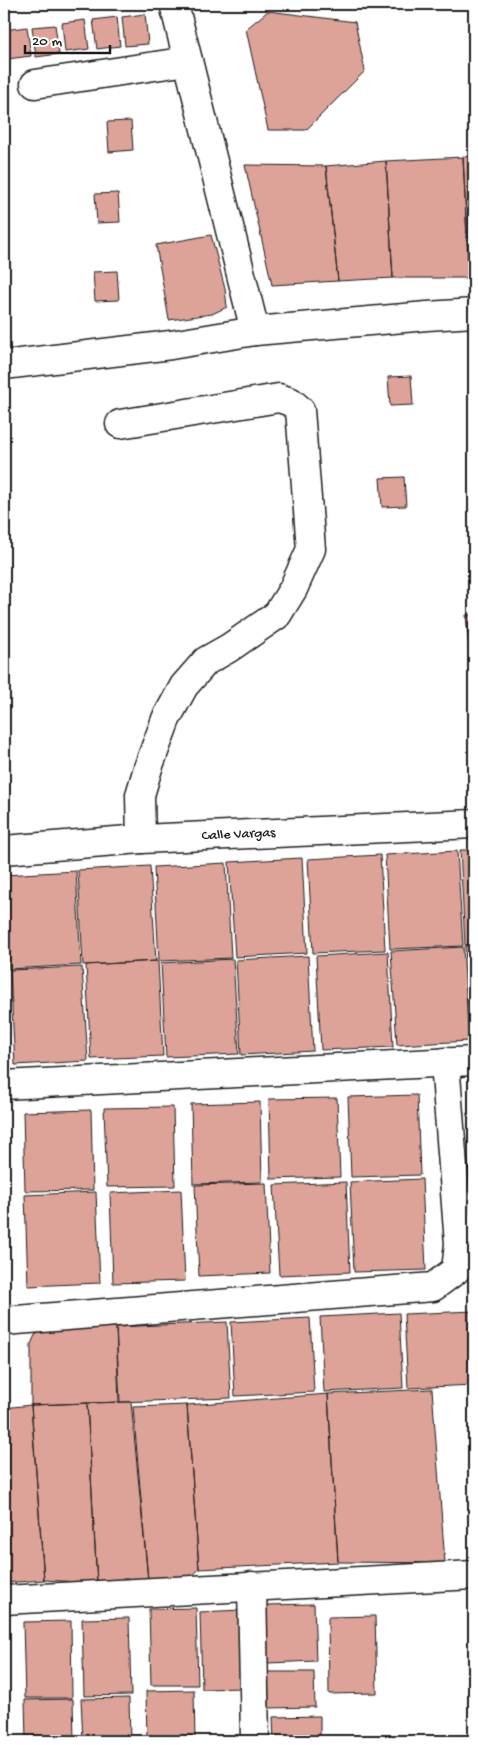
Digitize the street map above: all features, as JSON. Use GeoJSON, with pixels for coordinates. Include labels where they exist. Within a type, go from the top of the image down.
{"type":"FeatureCollection","features":[{"type":"Feature","properties":{"kind":"street"},"geometry":{"type":"LineString","coordinates":[[174,4],[255,331]]}},
{"type":"Feature","properties":{"kind":"street"},"geometry":{"type":"LineString","coordinates":[[35,84],[188,62]]}},
{"type":"Feature","properties":{"kind":"street"},"geometry":{"type":"LineString","coordinates":[[4,365],[171,345],[255,331],[474,313]]}},
{"type":"Feature","properties":{"kind":"street"},"geometry":{"type":"LineString","coordinates":[[120,424],[279,398],[291,402],[300,410],[311,549],[293,589],[277,615],[229,648],[206,661],[184,686],[166,719],[140,795],[141,839]]}},
{"type":"Feature","properties":{"kind":"street","name":"Calle Vargas"},"geometry":{"type":"LineString","coordinates":[[4,850],[141,839],[474,824]]}},
{"type":"Feature","properties":{"kind":"street"},"geometry":{"type":"LineString","coordinates":[[4,1085],[474,1061]]}},
{"type":"Feature","properties":{"kind":"street"},"geometry":{"type":"LineString","coordinates":[[4,1321],[433,1287],[456,1270],[459,1244],[444,1062]]}},
{"type":"Feature","properties":{"kind":"street"},"geometry":{"type":"LineString","coordinates":[[4,1600],[474,1575]]}},
{"type":"Feature","properties":{"kind":"street"},"geometry":{"type":"LineString","coordinates":[[252,1586],[254,1741]]}},
{"type":"Feature","properties":{"kind":"building"},"geometry":{"type":"Polygon","coordinates":[[[268,11],[355,22],[365,71],[306,130],[268,130],[246,29],[268,11]]]}},
{"type":"Feature","properties":{"kind":"building"},"geometry":{"type":"Polygon","coordinates":[[[145,14],[148,44],[125,46],[122,17],[145,14]]]}},
{"type":"Feature","properties":{"kind":"building"},"geometry":{"type":"Polygon","coordinates":[[[117,17],[120,46],[97,49],[93,20],[117,17]]]}},
{"type":"Feature","properties":{"kind":"building"},"geometry":{"type":"Polygon","coordinates":[[[85,20],[89,49],[65,52],[62,23],[85,20]]]}},
{"type":"Feature","properties":{"kind":"building"},"geometry":{"type":"Polygon","coordinates":[[[55,25],[59,54],[36,57],[32,27],[55,25]]]}},
{"type":"Feature","properties":{"kind":"building"},"geometry":{"type":"Polygon","coordinates":[[[27,27],[31,56],[7,59],[4,30],[27,27]]]}},
{"type":"Feature","properties":{"kind":"building"},"geometry":{"type":"Polygon","coordinates":[[[131,121],[133,150],[109,152],[107,122],[131,121]]]}},
{"type":"Feature","properties":{"kind":"building"},"geometry":{"type":"Polygon","coordinates":[[[474,156],[474,278],[469,278],[463,157],[474,156]]]}},
{"type":"Feature","properties":{"kind":"building"},"geometry":{"type":"Polygon","coordinates":[[[463,157],[469,278],[393,278],[386,161],[463,157]]]}},
{"type":"Feature","properties":{"kind":"building"},"geometry":{"type":"Polygon","coordinates":[[[386,161],[393,278],[338,281],[326,166],[386,161]]]}},
{"type":"Feature","properties":{"kind":"building"},"geometry":{"type":"Polygon","coordinates":[[[245,165],[326,166],[338,281],[272,285],[245,165]]]}},
{"type":"Feature","properties":{"kind":"building"},"geometry":{"type":"Polygon","coordinates":[[[118,193],[120,222],[97,223],[95,194],[118,193]]]}},
{"type":"Feature","properties":{"kind":"building"},"geometry":{"type":"Polygon","coordinates":[[[211,235],[225,289],[227,307],[212,314],[169,320],[156,245],[211,235]]]}},
{"type":"Feature","properties":{"kind":"building"},"geometry":{"type":"Polygon","coordinates":[[[117,271],[119,300],[95,301],[93,272],[117,271]]]}},
{"type":"Feature","properties":{"kind":"building"},"geometry":{"type":"Polygon","coordinates":[[[411,376],[413,405],[390,406],[388,377],[411,376]]]}},
{"type":"Feature","properties":{"kind":"building"},"geometry":{"type":"Polygon","coordinates":[[[404,477],[406,506],[382,507],[380,478],[404,477]]]}},
{"type":"Feature","properties":{"kind":"building"},"geometry":{"type":"Polygon","coordinates":[[[466,615],[474,615],[474,706],[466,615]]]}},
{"type":"Feature","properties":{"kind":"building"},"geometry":{"type":"Polygon","coordinates":[[[460,850],[474,850],[474,945],[465,945],[460,850]]]}},
{"type":"Feature","properties":{"kind":"building"},"geometry":{"type":"Polygon","coordinates":[[[457,851],[463,946],[390,949],[385,855],[457,851]]]}},
{"type":"Feature","properties":{"kind":"building"},"geometry":{"type":"Polygon","coordinates":[[[380,855],[385,950],[313,953],[308,859],[380,855]]]}},
{"type":"Feature","properties":{"kind":"building"},"geometry":{"type":"Polygon","coordinates":[[[302,858],[307,953],[235,957],[229,862],[302,858]]]}},
{"type":"Feature","properties":{"kind":"building"},"geometry":{"type":"Polygon","coordinates":[[[226,863],[231,958],[159,961],[154,867],[226,863]]]}},
{"type":"Feature","properties":{"kind":"building"},"geometry":{"type":"Polygon","coordinates":[[[150,866],[156,961],[83,965],[78,870],[150,866]]]}},
{"type":"Feature","properties":{"kind":"building"},"geometry":{"type":"Polygon","coordinates":[[[76,871],[81,965],[9,969],[4,875],[76,871]]]}},
{"type":"Feature","properties":{"kind":"building"},"geometry":{"type":"Polygon","coordinates":[[[474,945],[474,1040],[470,1040],[465,946],[474,945]]]}},
{"type":"Feature","properties":{"kind":"building"},"geometry":{"type":"Polygon","coordinates":[[[463,947],[469,1041],[397,1045],[391,951],[463,947]]]}},
{"type":"Feature","properties":{"kind":"building"},"geometry":{"type":"Polygon","coordinates":[[[388,952],[393,1047],[321,1050],[316,956],[388,952]]]}},
{"type":"Feature","properties":{"kind":"building"},"geometry":{"type":"Polygon","coordinates":[[[308,956],[313,1051],[241,1055],[236,960],[308,956]]]}},
{"type":"Feature","properties":{"kind":"building"},"geometry":{"type":"Polygon","coordinates":[[[233,959],[239,1054],[166,1057],[161,963],[233,959]]]}},
{"type":"Feature","properties":{"kind":"building"},"geometry":{"type":"Polygon","coordinates":[[[158,961],[163,1056],[91,1059],[86,965],[158,961]]]}},
{"type":"Feature","properties":{"kind":"building"},"geometry":{"type":"Polygon","coordinates":[[[82,967],[88,1061],[15,1065],[10,970],[82,967]]]}},
{"type":"Feature","properties":{"kind":"building"},"geometry":{"type":"Polygon","coordinates":[[[417,1095],[420,1175],[351,1177],[348,1097],[417,1095]]]}},
{"type":"Feature","properties":{"kind":"building"},"geometry":{"type":"Polygon","coordinates":[[[337,1098],[340,1177],[271,1179],[269,1099],[337,1098]]]}},
{"type":"Feature","properties":{"kind":"building"},"geometry":{"type":"Polygon","coordinates":[[[260,1102],[262,1182],[193,1184],[191,1104],[260,1102]]]}},
{"type":"Feature","properties":{"kind":"building"},"geometry":{"type":"Polygon","coordinates":[[[173,1107],[175,1186],[107,1187],[104,1108],[173,1107]]]}},
{"type":"Feature","properties":{"kind":"building"},"geometry":{"type":"Polygon","coordinates":[[[91,1110],[93,1190],[25,1191],[23,1112],[91,1110]]]}},
{"type":"Feature","properties":{"kind":"building"},"geometry":{"type":"Polygon","coordinates":[[[474,1166],[474,1201],[467,1168],[474,1166]]]}},
{"type":"Feature","properties":{"kind":"building"},"geometry":{"type":"Polygon","coordinates":[[[422,1179],[426,1270],[354,1272],[350,1182],[422,1179]]]}},
{"type":"Feature","properties":{"kind":"building"},"geometry":{"type":"Polygon","coordinates":[[[346,1182],[350,1272],[279,1275],[274,1185],[346,1182]]]}},
{"type":"Feature","properties":{"kind":"building"},"geometry":{"type":"Polygon","coordinates":[[[266,1183],[270,1273],[199,1276],[195,1185],[266,1183]]]}},
{"type":"Feature","properties":{"kind":"building"},"geometry":{"type":"Polygon","coordinates":[[[181,1190],[185,1281],[113,1283],[110,1193],[181,1190]]]}},
{"type":"Feature","properties":{"kind":"building"},"geometry":{"type":"Polygon","coordinates":[[[96,1192],[100,1283],[28,1286],[25,1195],[96,1192]]]}},
{"type":"Feature","properties":{"kind":"building"},"geometry":{"type":"Polygon","coordinates":[[[474,1311],[474,1385],[408,1388],[404,1314],[474,1311]]]}},
{"type":"Feature","properties":{"kind":"building"},"geometry":{"type":"Polygon","coordinates":[[[399,1313],[403,1388],[324,1392],[320,1317],[399,1313]]]}},
{"type":"Feature","properties":{"kind":"building"},"geometry":{"type":"Polygon","coordinates":[[[310,1318],[314,1392],[235,1396],[231,1322],[310,1318]]]}},
{"type":"Feature","properties":{"kind":"building"},"geometry":{"type":"Polygon","coordinates":[[[227,1322],[231,1398],[120,1402],[116,1327],[227,1322]]]}},
{"type":"Feature","properties":{"kind":"building"},"geometry":{"type":"Polygon","coordinates":[[[116,1327],[119,1402],[31,1405],[31,1344],[35,1335],[44,1330],[116,1327]]]}},
{"type":"Feature","properties":{"kind":"building"},"geometry":{"type":"Polygon","coordinates":[[[432,1389],[445,1563],[338,1562],[328,1394],[432,1389]]]}},
{"type":"Feature","properties":{"kind":"building"},"geometry":{"type":"Polygon","coordinates":[[[328,1394],[338,1562],[199,1569],[187,1405],[328,1394]]]}},
{"type":"Feature","properties":{"kind":"building"},"geometry":{"type":"Polygon","coordinates":[[[131,1402],[148,1580],[97,1583],[87,1403],[131,1402]]]}},
{"type":"Feature","properties":{"kind":"building"},"geometry":{"type":"Polygon","coordinates":[[[87,1403],[97,1583],[44,1580],[31,1405],[87,1403]]]}},
{"type":"Feature","properties":{"kind":"building"},"geometry":{"type":"Polygon","coordinates":[[[31,1405],[44,1580],[4,1583],[4,1408],[31,1405]]]}},
{"type":"Feature","properties":{"kind":"building"},"geometry":{"type":"Polygon","coordinates":[[[187,1405],[199,1569],[190,1579],[148,1580],[133,1407],[187,1405]]]}},
{"type":"Feature","properties":{"kind":"building"},"geometry":{"type":"Polygon","coordinates":[[[314,1604],[316,1661],[268,1663],[266,1605],[314,1604]]]}},
{"type":"Feature","properties":{"kind":"building"},"geometry":{"type":"Polygon","coordinates":[[[196,1608],[198,1685],[151,1685],[149,1609],[196,1608]]]}},
{"type":"Feature","properties":{"kind":"building"},"geometry":{"type":"Polygon","coordinates":[[[242,1610],[245,1688],[202,1689],[200,1612],[242,1610]]]}},
{"type":"Feature","properties":{"kind":"building"},"geometry":{"type":"Polygon","coordinates":[[[375,1616],[377,1693],[329,1694],[328,1617],[375,1616]]]}},
{"type":"Feature","properties":{"kind":"building"},"geometry":{"type":"Polygon","coordinates":[[[4,1618],[6,1694],[4,1694],[4,1618]]]}},
{"type":"Feature","properties":{"kind":"building"},"geometry":{"type":"Polygon","coordinates":[[[129,1618],[131,1695],[84,1696],[82,1619],[129,1618]]]}},
{"type":"Feature","properties":{"kind":"building"},"geometry":{"type":"Polygon","coordinates":[[[71,1621],[72,1698],[25,1698],[23,1622],[71,1621]]]}},
{"type":"Feature","properties":{"kind":"building"},"geometry":{"type":"Polygon","coordinates":[[[268,1672],[314,1672],[315,1707],[269,1708],[268,1672]]]}},
{"type":"Feature","properties":{"kind":"building"},"geometry":{"type":"Polygon","coordinates":[[[194,1690],[195,1741],[147,1741],[146,1691],[194,1690]]]}},
{"type":"Feature","properties":{"kind":"building"},"geometry":{"type":"Polygon","coordinates":[[[4,1698],[9,1698],[10,1741],[4,1741],[4,1698]]]}},
{"type":"Feature","properties":{"kind":"building"},"geometry":{"type":"Polygon","coordinates":[[[129,1698],[130,1741],[83,1741],[81,1699],[129,1698]]]}},
{"type":"Feature","properties":{"kind":"building"},"geometry":{"type":"Polygon","coordinates":[[[73,1699],[74,1741],[26,1741],[25,1700],[73,1699]]]}},
{"type":"Feature","properties":{"kind":"building"},"geometry":{"type":"Polygon","coordinates":[[[320,1716],[320,1741],[274,1741],[273,1717],[320,1716]]]}}]}
